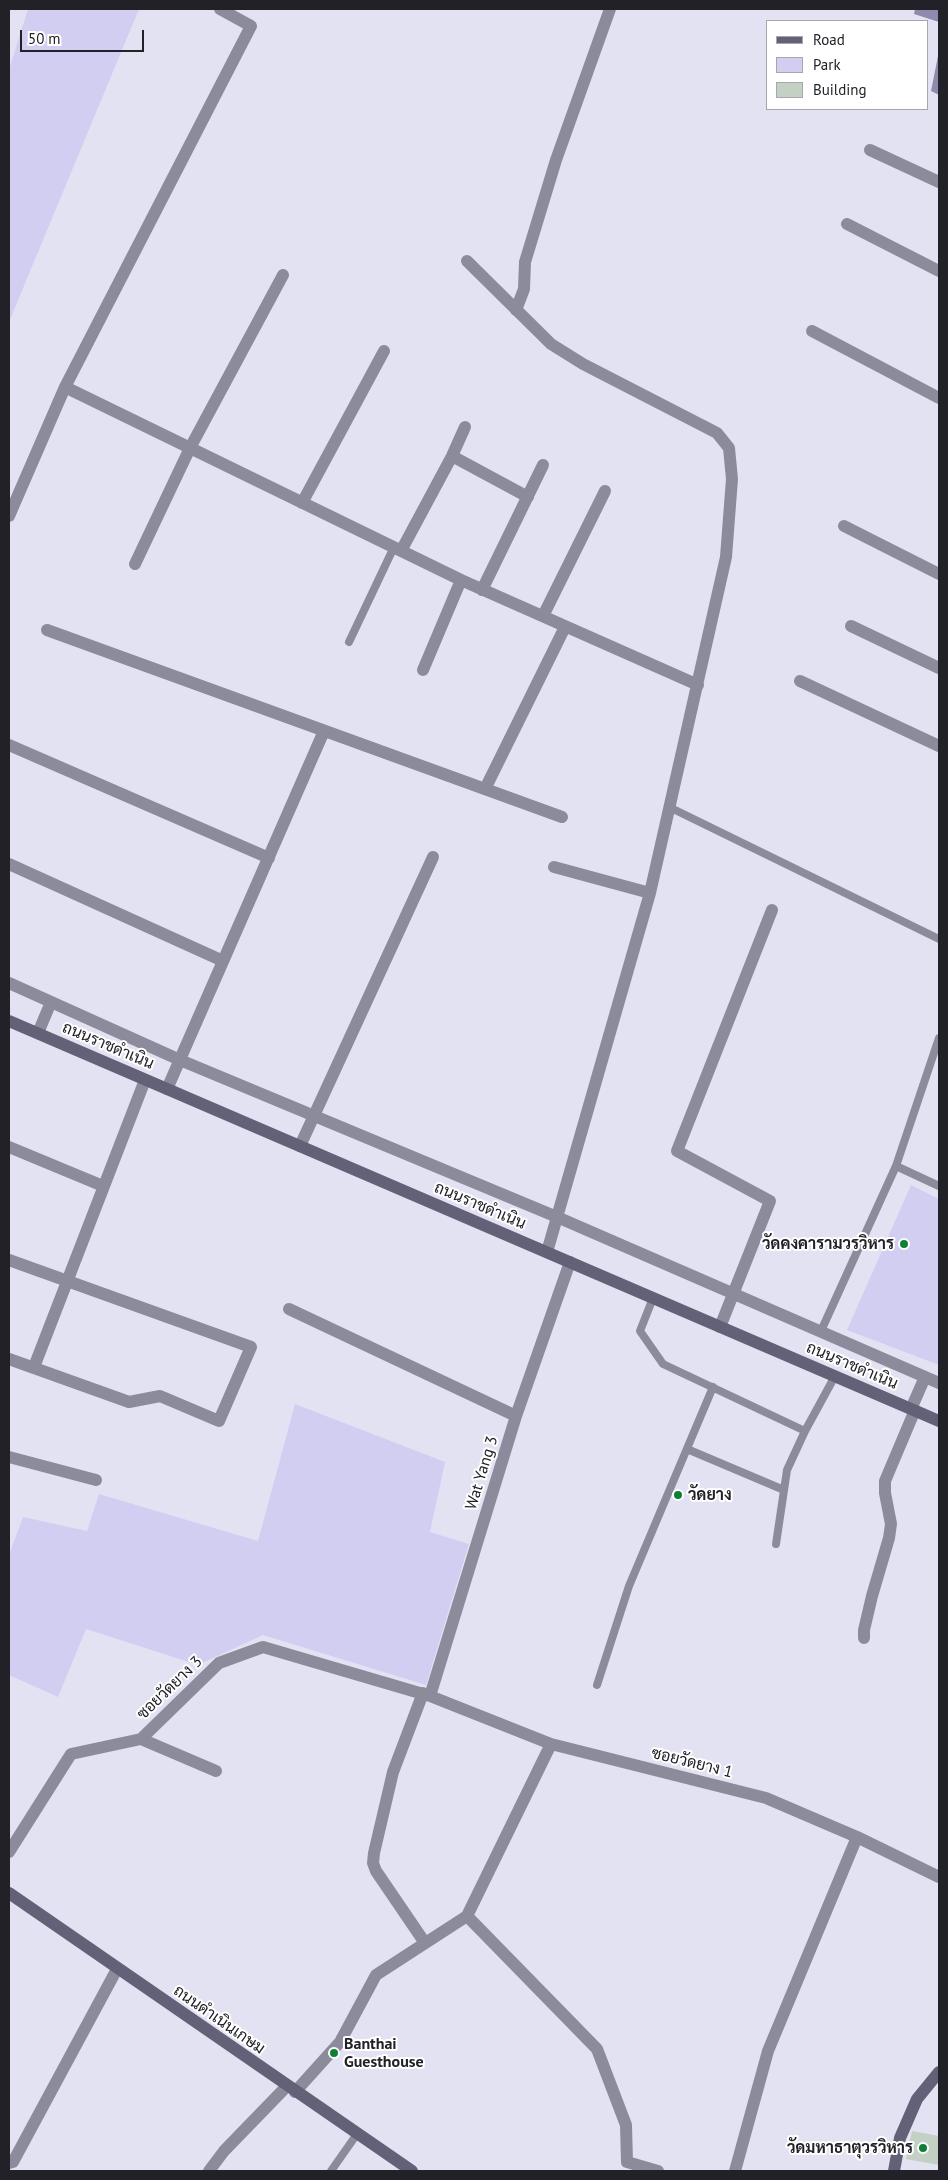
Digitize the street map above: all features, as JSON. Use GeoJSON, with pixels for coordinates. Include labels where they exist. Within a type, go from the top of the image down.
{"type":"FeatureCollection","features":[{"type":"Feature","properties":{"kind":"main road","name":"ถนนราชดำเนิน"},"geometry":{"type":"LineString","coordinates":[[9,1021],[939,1421]]}},
{"type":"Feature","properties":{"kind":"main road","name":"ถนนดำเนินเกษม"},"geometry":{"type":"LineString","coordinates":[[9,1893],[412,2171]]}},
{"type":"Feature","properties":{"kind":"main road"},"geometry":{"type":"LineString","coordinates":[[894,2171],[900,2138],[917,2099],[939,2072]]}},
{"type":"Feature","properties":{"kind":"street"},"geometry":{"type":"LineString","coordinates":[[9,516],[65,387],[251,26],[220,9]]}},
{"type":"Feature","properties":{"kind":"street"},"geometry":{"type":"LineString","coordinates":[[516,310],[524,289],[525,262],[556,160],[610,9]]}},
{"type":"Feature","properties":{"kind":"street"},"geometry":{"type":"LineString","coordinates":[[870,150],[939,182]]}},
{"type":"Feature","properties":{"kind":"street"},"geometry":{"type":"LineString","coordinates":[[847,224],[939,271]]}},
{"type":"Feature","properties":{"kind":"street"},"geometry":{"type":"LineString","coordinates":[[467,261],[551,344],[583,364],[717,432],[729,448],[732,479],[726,556],[650,893],[547,1252]]}},
{"type":"Feature","properties":{"kind":"street"},"geometry":{"type":"LineString","coordinates":[[135,564],[190,448],[284,275]]}},
{"type":"Feature","properties":{"kind":"street"},"geometry":{"type":"LineString","coordinates":[[812,331],[939,398]]}},
{"type":"Feature","properties":{"kind":"street"},"geometry":{"type":"LineString","coordinates":[[302,503],[384,351]]}},
{"type":"Feature","properties":{"kind":"street"},"geometry":{"type":"LineString","coordinates":[[65,387],[482,590],[698,685]]}},
{"type":"Feature","properties":{"kind":"street"},"geometry":{"type":"LineString","coordinates":[[397,549],[452,456],[465,427]]}},
{"type":"Feature","properties":{"kind":"street"},"geometry":{"type":"LineString","coordinates":[[452,456],[528,497]]}},
{"type":"Feature","properties":{"kind":"street"},"geometry":{"type":"LineString","coordinates":[[482,590],[543,465]]}},
{"type":"Feature","properties":{"kind":"street"},"geometry":{"type":"LineString","coordinates":[[543,616],[604,491]]}},
{"type":"Feature","properties":{"kind":"street"},"geometry":{"type":"LineString","coordinates":[[844,526],[939,574]]}},
{"type":"Feature","properties":{"kind":"street"},"geometry":{"type":"LineString","coordinates":[[423,670],[461,580]]}},
{"type":"Feature","properties":{"kind":"street"},"geometry":{"type":"LineString","coordinates":[[485,789],[566,626]]}},
{"type":"Feature","properties":{"kind":"street"},"geometry":{"type":"LineString","coordinates":[[851,626],[939,668]]}},
{"type":"Feature","properties":{"kind":"street"},"geometry":{"type":"LineString","coordinates":[[47,630],[562,817]]}},
{"type":"Feature","properties":{"kind":"street"},"geometry":{"type":"LineString","coordinates":[[800,681],[939,746]]}},
{"type":"Feature","properties":{"kind":"street"},"geometry":{"type":"LineString","coordinates":[[167,1089],[324,731]]}},
{"type":"Feature","properties":{"kind":"street"},"geometry":{"type":"LineString","coordinates":[[9,745],[268,858]]}},
{"type":"Feature","properties":{"kind":"street"},"geometry":{"type":"LineString","coordinates":[[300,1146],[432,858]]}},
{"type":"Feature","properties":{"kind":"street"},"geometry":{"type":"LineString","coordinates":[[9,864],[223,961]]}},
{"type":"Feature","properties":{"kind":"street"},"geometry":{"type":"LineString","coordinates":[[554,867],[650,893]]}},
{"type":"Feature","properties":{"kind":"street"},"geometry":{"type":"LineString","coordinates":[[720,1327],[770,1201],[677,1151],[772,910]]}},
{"type":"Feature","properties":{"kind":"street"},"geometry":{"type":"LineString","coordinates":[[9,983],[180,1060],[557,1217],[939,1383]]}},
{"type":"Feature","properties":{"kind":"street"},"geometry":{"type":"LineString","coordinates":[[38,1034],[51,1002]]}},
{"type":"Feature","properties":{"kind":"street"},"geometry":{"type":"LineString","coordinates":[[34,1367],[145,1080]]}},
{"type":"Feature","properties":{"kind":"street"},"geometry":{"type":"LineString","coordinates":[[9,1147],[103,1186]]}},
{"type":"Feature","properties":{"kind":"street"},"geometry":{"type":"LineString","coordinates":[[9,1260],[251,1347],[219,1421],[160,1396],[129,1402],[9,1358]]}},
{"type":"Feature","properties":{"kind":"street","name":"Wat Yang 3"},"geometry":{"type":"LineString","coordinates":[[425,1943],[376,1871],[373,1863],[374,1853],[393,1772],[427,1694],[516,1416],[570,1262]]}},
{"type":"Feature","properties":{"kind":"street"},"geometry":{"type":"LineString","coordinates":[[289,1309],[516,1416]]}},
{"type":"Feature","properties":{"kind":"street"},"geometry":{"type":"LineString","coordinates":[[864,1638],[872,1596],[889,1538],[891,1524],[885,1493],[885,1481],[925,1377]]}},
{"type":"Feature","properties":{"kind":"street"},"geometry":{"type":"LineString","coordinates":[[9,1457],[96,1480]]}},
{"type":"Feature","properties":{"kind":"street","name":"ซอยวัดยาง 3"},"geometry":{"type":"LineString","coordinates":[[9,1852],[71,1754],[140,1739],[219,1663],[262,1647],[427,1694]]}},
{"type":"Feature","properties":{"kind":"street","name":"ซอยวัดยาง 1"},"geometry":{"type":"LineString","coordinates":[[427,1694],[551,1744],[766,1798],[857,1837],[939,1876]]}},
{"type":"Feature","properties":{"kind":"street"},"geometry":{"type":"LineString","coordinates":[[140,1739],[216,1771]]}},
{"type":"Feature","properties":{"kind":"street"},"geometry":{"type":"LineString","coordinates":[[209,2171],[224,2151],[340,2042],[376,1975],[467,1916],[551,1744]]}},
{"type":"Feature","properties":{"kind":"street"},"geometry":{"type":"LineString","coordinates":[[735,2171],[768,2051],[857,1837]]}},
{"type":"Feature","properties":{"kind":"street"},"geometry":{"type":"LineString","coordinates":[[467,1916],[597,2049],[626,2125],[624,2167],[658,2171]]}},
{"type":"Feature","properties":{"kind":"street"},"geometry":{"type":"LineString","coordinates":[[9,2163],[13,2162],[117,1969]]}},
{"type":"Feature","properties":{"kind":"lane"},"geometry":{"type":"LineString","coordinates":[[349,642],[397,549]]}},
{"type":"Feature","properties":{"kind":"lane"},"geometry":{"type":"LineString","coordinates":[[669,807],[939,939]]}},
{"type":"Feature","properties":{"kind":"lane"},"geometry":{"type":"LineString","coordinates":[[821,1331],[896,1166],[939,1038]]}},
{"type":"Feature","properties":{"kind":"lane"},"geometry":{"type":"LineString","coordinates":[[896,1166],[939,1186]]}},
{"type":"Feature","properties":{"kind":"lane"},"geometry":{"type":"LineString","coordinates":[[653,1298],[640,1331],[647,1344],[663,1364],[805,1431]]}},
{"type":"Feature","properties":{"kind":"lane"},"geometry":{"type":"LineString","coordinates":[[776,1544],[787,1470],[805,1431],[835,1376]]}},
{"type":"Feature","properties":{"kind":"lane"},"geometry":{"type":"LineString","coordinates":[[597,1684],[629,1586],[713,1387]]}},
{"type":"Feature","properties":{"kind":"lane"},"geometry":{"type":"LineString","coordinates":[[687,1449],[784,1490]]}},
{"type":"Feature","properties":{"kind":"lane"},"geometry":{"type":"LineString","coordinates":[[331,2171],[357,2134]]}},
{"type":"Feature","properties":{"kind":"green space"},"geometry":{"type":"Polygon","coordinates":[[[28,9],[139,9],[9,322],[9,70],[28,9]]]}},
{"type":"Feature","properties":{"kind":"green space","name":"วัดคงคารามวรวิหาร"},"geometry":{"type":"Polygon","coordinates":[[[911,1185],[939,1199],[939,1365],[847,1330],[911,1185]]]}},
{"type":"Feature","properties":{"kind":"green space"},"geometry":{"type":"Polygon","coordinates":[[[295,1404],[445,1462],[430,1532],[469,1544],[426,1685],[263,1635],[198,1665],[86,1629],[58,1697],[9,1675],[9,1555],[23,1517],[87,1531],[99,1494],[258,1541],[295,1404]]]}},
{"type":"Feature","properties":{"kind":"shaded area"},"geometry":{"type":"Polygon","coordinates":[[[915,9],[939,9],[939,22],[914,14],[915,9]]]}},
{"type":"Feature","properties":{"kind":"shaded area"},"geometry":{"type":"Polygon","coordinates":[[[939,51],[939,95],[931,91],[939,51]]]}},
{"type":"Feature","properties":{"kind":"building","name":"วัดมหาธาตุวรวิหาร"},"geometry":{"type":"Polygon","coordinates":[[[912,2131],[939,2136],[939,2165],[906,2159],[912,2131]]]}},
{"type":"Feature","properties":{"kind":"place","name":"วัดคงคารามวรวิหาร"},"geometry":{"type":"Point","coordinates":[904,1244]}},
{"type":"Feature","properties":{"kind":"place","name":"วัดยาง"},"geometry":{"type":"Point","coordinates":[678,1495]}},
{"type":"Feature","properties":{"kind":"place","name":"Banthai Guesthouse"},"geometry":{"type":"Point","coordinates":[334,2053]}},
{"type":"Feature","properties":{"kind":"place","name":"วัดมหาธาตุวรวิหาร"},"geometry":{"type":"Point","coordinates":[923,2148]}}]}
